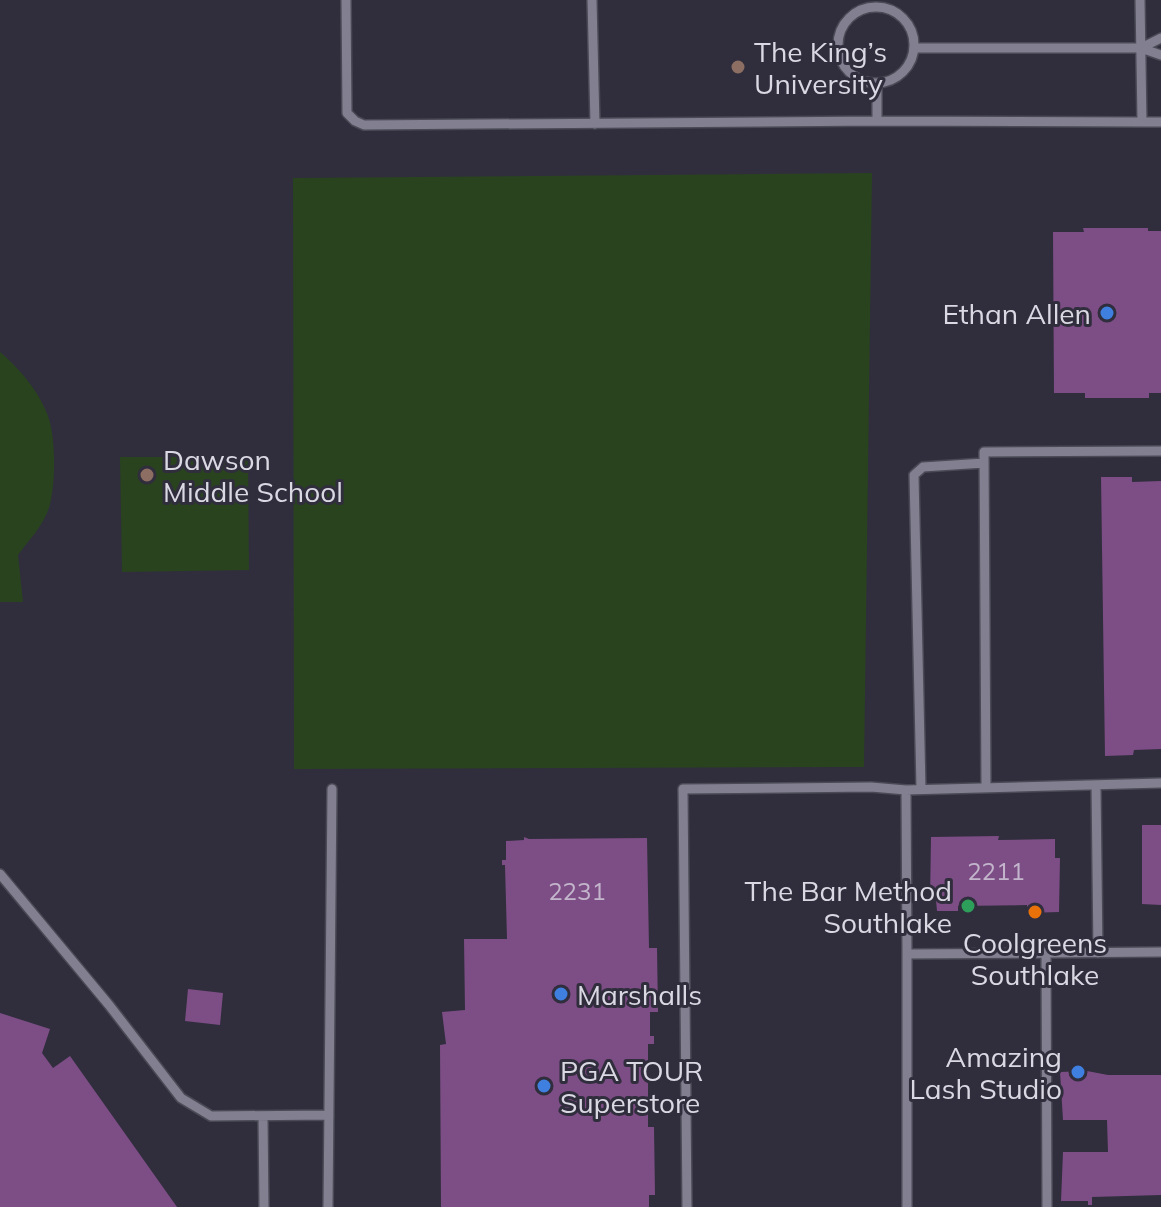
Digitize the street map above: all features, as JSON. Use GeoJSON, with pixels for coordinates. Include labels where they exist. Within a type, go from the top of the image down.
{"type":"FeatureCollection","features":[{"type":"Feature","properties":{"kind":"lane"},"geometry":{"type":"LineString","coordinates":[[346,0],[347,113],[364,125],[1161,122]]}},
{"type":"Feature","properties":{"kind":"lane"},"geometry":{"type":"LineString","coordinates":[[592,0],[595,124]]}},
{"type":"Feature","properties":{"kind":"lane"},"geometry":{"type":"LineString","coordinates":[[1140,0],[1142,122]]}},
{"type":"Feature","properties":{"kind":"lane"},"geometry":{"type":"LineString","coordinates":[[878,3],[909,25],[914,36],[914,48],[904,72],[877,83],[856,78],[840,58],[838,45],[845,22],[854,13],[878,3]]}},
{"type":"Feature","properties":{"kind":"lane"},"geometry":{"type":"LineString","coordinates":[[1141,48],[1161,38]]}},
{"type":"Feature","properties":{"kind":"lane"},"geometry":{"type":"LineString","coordinates":[[914,48],[1141,48],[1161,55]]}},
{"type":"Feature","properties":{"kind":"lane"},"geometry":{"type":"LineString","coordinates":[[877,83],[877,121]]}},
{"type":"Feature","properties":{"kind":"lane"},"geometry":{"type":"LineString","coordinates":[[986,788],[984,452],[1161,451]]}},
{"type":"Feature","properties":{"kind":"lane"},"geometry":{"type":"LineString","coordinates":[[921,789],[914,475],[923,467],[984,463]]}},
{"type":"Feature","properties":{"kind":"lane"},"geometry":{"type":"LineString","coordinates":[[687,1207],[683,789],[871,787],[906,790],[1161,783]]}},
{"type":"Feature","properties":{"kind":"lane"},"geometry":{"type":"LineString","coordinates":[[1096,785],[1098,953]]}},
{"type":"Feature","properties":{"kind":"lane"},"geometry":{"type":"LineString","coordinates":[[328,1207],[332,789]]}},
{"type":"Feature","properties":{"kind":"lane"},"geometry":{"type":"LineString","coordinates":[[906,790],[907,1207]]}},
{"type":"Feature","properties":{"kind":"lane"},"geometry":{"type":"LineString","coordinates":[[0,874],[109,1005],[181,1098],[211,1116],[329,1115]]}},
{"type":"Feature","properties":{"kind":"lane"},"geometry":{"type":"LineString","coordinates":[[907,954],[1161,952]]}},
{"type":"Feature","properties":{"kind":"lane"},"geometry":{"type":"LineString","coordinates":[[1046,953],[1047,1207]]}},
{"type":"Feature","properties":{"kind":"lane"},"geometry":{"type":"LineString","coordinates":[[263,1116],[264,1207]]}},
{"type":"Feature","properties":{"kind":"green space"},"geometry":{"type":"Polygon","coordinates":[[[872,173],[864,767],[294,769],[293,178],[872,173]]]}},
{"type":"Feature","properties":{"kind":"green space"},"geometry":{"type":"Polygon","coordinates":[[[0,352],[34,389],[51,425],[54,449],[49,508],[18,555],[23,602],[0,602],[0,352]]]}},
{"type":"Feature","properties":{"kind":"green space"},"geometry":{"type":"Polygon","coordinates":[[[120,457],[248,457],[249,570],[122,572],[120,457]]]}},
{"type":"Feature","properties":{"kind":"building","name":"Ethan Allen"},"geometry":{"type":"Polygon","coordinates":[[[1083,228],[1148,228],[1148,231],[1161,231],[1161,393],[1149,393],[1149,398],[1085,398],[1085,393],[1054,393],[1053,232],[1084,232],[1083,228]]]}},
{"type":"Feature","properties":{"kind":"building"},"geometry":{"type":"Polygon","coordinates":[[[1101,477],[1132,477],[1132,482],[1161,481],[1161,749],[1134,750],[1133,755],[1105,756],[1101,477]]]}},
{"type":"Feature","properties":{"kind":"building"},"geometry":{"type":"Polygon","coordinates":[[[1142,825],[1161,825],[1161,905],[1142,904],[1142,825]]]}},
{"type":"Feature","properties":{"kind":"building"},"geometry":{"type":"Polygon","coordinates":[[[999,836],[998,840],[1055,839],[1055,858],[1060,858],[1059,912],[1027,913],[1027,905],[958,906],[958,911],[937,911],[936,900],[930,900],[931,837],[999,836]]]}},
{"type":"Feature","properties":{"kind":"building"},"geometry":{"type":"Polygon","coordinates":[[[524,837],[647,838],[649,948],[657,948],[658,1012],[650,1012],[650,1036],[654,1036],[654,1044],[648,1044],[648,1127],[654,1127],[655,1195],[649,1195],[649,1207],[441,1207],[440,1045],[446,1044],[442,1012],[465,1010],[464,939],[507,939],[505,865],[502,865],[502,860],[506,860],[506,841],[524,840],[524,837]]]}},
{"type":"Feature","properties":{"kind":"building"},"geometry":{"type":"Polygon","coordinates":[[[188,989],[223,993],[220,1025],[185,1021],[188,989]]]}},
{"type":"Feature","properties":{"kind":"building"},"geometry":{"type":"Polygon","coordinates":[[[0,1013],[50,1029],[42,1053],[53,1068],[70,1056],[177,1207],[0,1207],[0,1013]]]}},
{"type":"Feature","properties":{"kind":"building"},"geometry":{"type":"Polygon","coordinates":[[[1087,1071],[1108,1075],[1161,1075],[1161,1195],[1092,1197],[1092,1205],[1088,1205],[1088,1201],[1061,1201],[1063,1152],[1108,1152],[1107,1120],[1063,1120],[1060,1072],[1087,1071]]]}},
{"type":"Feature","properties":{"kind":"place","name":"The King’s University"},"geometry":{"type":"Point","coordinates":[738,67]}},
{"type":"Feature","properties":{"kind":"place","name":"Ethan Allen"},"geometry":{"type":"Point","coordinates":[1107,313]}},
{"type":"Feature","properties":{"kind":"place","name":"Dawson Middle School"},"geometry":{"type":"Point","coordinates":[147,475]}},
{"type":"Feature","properties":{"kind":"place","name":"The Bar Method Southlake"},"geometry":{"type":"Point","coordinates":[968,906]}},
{"type":"Feature","properties":{"kind":"place","name":"Coolgreens Southlake"},"geometry":{"type":"Point","coordinates":[1035,912]}},
{"type":"Feature","properties":{"kind":"place","name":"Marshalls"},"geometry":{"type":"Point","coordinates":[561,994]}},
{"type":"Feature","properties":{"kind":"place","name":"Amazing Lash Studio"},"geometry":{"type":"Point","coordinates":[1078,1072]}},
{"type":"Feature","properties":{"kind":"place","name":"PGA TOUR Superstore"},"geometry":{"type":"Point","coordinates":[544,1086]}}]}
